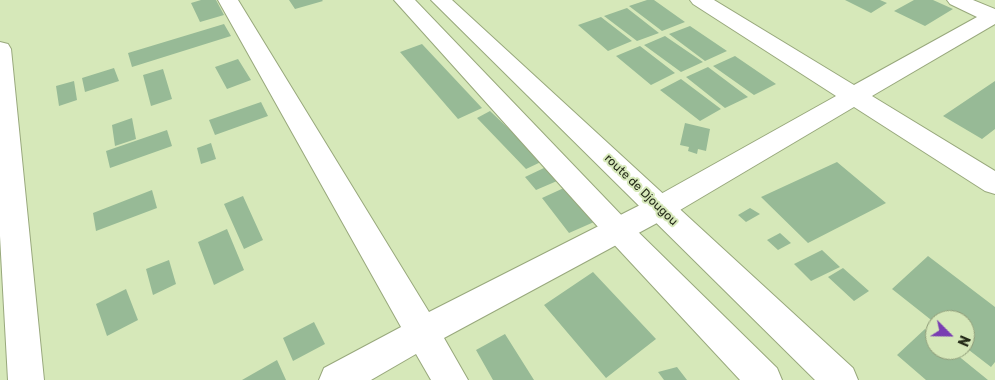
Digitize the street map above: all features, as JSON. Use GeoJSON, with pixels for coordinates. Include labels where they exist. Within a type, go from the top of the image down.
{"type":"FeatureCollection","features":[{"type":"Feature","properties":{"kind":"main road"},"geometry":{"type":"LineString","coordinates":[[228,0],[450,380]]}},
{"type":"Feature","properties":{"kind":"main road"},"geometry":{"type":"LineString","coordinates":[[404,0],[618,230],[764,380]]}},
{"type":"Feature","properties":{"kind":"main road","name":"route de Djougou"},"geometry":{"type":"LineString","coordinates":[[441,0],[840,380]]}},
{"type":"Feature","properties":{"kind":"main road"},"geometry":{"type":"LineString","coordinates":[[700,0],[995,184]]}},
{"type":"Feature","properties":{"kind":"main road"},"geometry":{"type":"LineString","coordinates":[[957,0],[994,16]]}},
{"type":"Feature","properties":{"kind":"main road"},"geometry":{"type":"LineString","coordinates":[[337,380],[421,333],[660,208],[994,16]]}},
{"type":"Feature","properties":{"kind":"main road"},"geometry":{"type":"LineString","coordinates":[[0,49],[26,380]]}},
{"type":"Feature","properties":{"kind":"building"},"geometry":{"type":"Polygon","coordinates":[[[201,0],[216,0],[224,15],[200,22],[191,3],[201,0]]]}},
{"type":"Feature","properties":{"kind":"building"},"geometry":{"type":"Polygon","coordinates":[[[289,0],[322,0],[323,1],[295,9],[289,0]]]}},
{"type":"Feature","properties":{"kind":"building"},"geometry":{"type":"Polygon","coordinates":[[[647,0],[654,0],[685,22],[662,31],[629,6],[647,0]]]}},
{"type":"Feature","properties":{"kind":"building"},"geometry":{"type":"Polygon","coordinates":[[[845,0],[880,0],[887,3],[871,13],[845,0]]]}},
{"type":"Feature","properties":{"kind":"building"},"geometry":{"type":"Polygon","coordinates":[[[914,0],[933,0],[953,9],[925,26],[894,11],[914,0]]]}},
{"type":"Feature","properties":{"kind":"building"},"geometry":{"type":"Polygon","coordinates":[[[627,8],[659,33],[637,41],[604,16],[627,8]]]}},
{"type":"Feature","properties":{"kind":"building"},"geometry":{"type":"Polygon","coordinates":[[[601,17],[632,41],[608,51],[578,25],[601,17]]]}},
{"type":"Feature","properties":{"kind":"building"},"geometry":{"type":"Polygon","coordinates":[[[224,24],[231,36],[132,67],[128,53],[224,24]]]}},
{"type":"Feature","properties":{"kind":"building"},"geometry":{"type":"Polygon","coordinates":[[[690,26],[727,51],[705,61],[669,34],[690,26]]]}},
{"type":"Feature","properties":{"kind":"building"},"geometry":{"type":"Polygon","coordinates":[[[665,36],[703,62],[681,72],[644,45],[665,36]]]}},
{"type":"Feature","properties":{"kind":"building"},"geometry":{"type":"Polygon","coordinates":[[[422,44],[482,108],[458,119],[400,52],[422,44]]]}},
{"type":"Feature","properties":{"kind":"building"},"geometry":{"type":"Polygon","coordinates":[[[640,46],[675,73],[651,85],[616,56],[640,46]]]}},
{"type":"Feature","properties":{"kind":"building"},"geometry":{"type":"Polygon","coordinates":[[[735,56],[776,84],[754,95],[713,66],[735,56]]]}},
{"type":"Feature","properties":{"kind":"building"},"geometry":{"type":"Polygon","coordinates":[[[238,59],[251,80],[227,89],[215,67],[238,59]]]}},
{"type":"Feature","properties":{"kind":"building"},"geometry":{"type":"Polygon","coordinates":[[[708,67],[748,97],[725,108],[686,77],[708,67]]]}},
{"type":"Feature","properties":{"kind":"building"},"geometry":{"type":"Polygon","coordinates":[[[114,68],[119,81],[85,92],[82,78],[114,68]]]}},
{"type":"Feature","properties":{"kind":"building"},"geometry":{"type":"Polygon","coordinates":[[[163,69],[172,99],[151,106],[143,75],[163,69]]]}},
{"type":"Feature","properties":{"kind":"building"},"geometry":{"type":"Polygon","coordinates":[[[681,79],[721,109],[700,121],[660,90],[681,79]]]}},
{"type":"Feature","properties":{"kind":"building"},"geometry":{"type":"Polygon","coordinates":[[[74,81],[77,100],[59,106],[56,86],[74,81]]]}},
{"type":"Feature","properties":{"kind":"building"},"geometry":{"type":"Polygon","coordinates":[[[995,81],[995,129],[982,139],[943,116],[995,81]]]}},
{"type":"Feature","properties":{"kind":"building"},"geometry":{"type":"Polygon","coordinates":[[[261,102],[268,116],[215,135],[209,120],[261,102]]]}},
{"type":"Feature","properties":{"kind":"building"},"geometry":{"type":"Polygon","coordinates":[[[490,111],[543,161],[526,169],[477,118],[490,111]]]}},
{"type":"Feature","properties":{"kind":"building"},"geometry":{"type":"Polygon","coordinates":[[[132,118],[136,139],[115,146],[112,125],[132,118]]]}},
{"type":"Feature","properties":{"kind":"building"},"geometry":{"type":"Polygon","coordinates":[[[685,123],[710,129],[706,151],[698,149],[697,154],[688,151],[689,147],[680,145],[685,123]]]}},
{"type":"Feature","properties":{"kind":"building"},"geometry":{"type":"Polygon","coordinates":[[[167,130],[172,146],[110,168],[106,151],[167,130]]]}},
{"type":"Feature","properties":{"kind":"building"},"geometry":{"type":"Polygon","coordinates":[[[211,143],[216,159],[201,164],[197,148],[211,143]]]}},
{"type":"Feature","properties":{"kind":"building"},"geometry":{"type":"Polygon","coordinates":[[[837,162],[886,203],[808,243],[761,197],[837,162]]]}},
{"type":"Feature","properties":{"kind":"building"},"geometry":{"type":"Polygon","coordinates":[[[546,167],[557,181],[536,190],[525,177],[546,167]]]}},
{"type":"Feature","properties":{"kind":"building"},"geometry":{"type":"Polygon","coordinates":[[[566,187],[594,222],[569,233],[542,198],[566,187]]]}},
{"type":"Feature","properties":{"kind":"building"},"geometry":{"type":"Polygon","coordinates":[[[152,190],[157,208],[96,231],[93,213],[152,190]]]}},
{"type":"Feature","properties":{"kind":"building"},"geometry":{"type":"Polygon","coordinates":[[[243,196],[263,240],[244,249],[224,204],[243,196]]]}},
{"type":"Feature","properties":{"kind":"building"},"geometry":{"type":"Polygon","coordinates":[[[750,208],[760,214],[746,222],[738,215],[750,208]]]}},
{"type":"Feature","properties":{"kind":"building"},"geometry":{"type":"Polygon","coordinates":[[[227,229],[244,270],[214,285],[198,242],[227,229]]]}},
{"type":"Feature","properties":{"kind":"building"},"geometry":{"type":"Polygon","coordinates":[[[780,233],[791,243],[778,250],[767,240],[780,233]]]}},
{"type":"Feature","properties":{"kind":"building"},"geometry":{"type":"Polygon","coordinates":[[[822,250],[840,267],[811,281],[794,264],[822,250]]]}},
{"type":"Feature","properties":{"kind":"building"},"geometry":{"type":"Polygon","coordinates":[[[928,256],[995,307],[995,362],[991,367],[975,355],[975,310],[925,310],[925,315],[892,289],[928,256]]]}},
{"type":"Feature","properties":{"kind":"building"},"geometry":{"type":"Polygon","coordinates":[[[169,260],[176,284],[153,295],[146,269],[169,260]]]}},
{"type":"Feature","properties":{"kind":"building"},"geometry":{"type":"Polygon","coordinates":[[[843,268],[869,291],[854,301],[828,277],[843,268]]]}},
{"type":"Feature","properties":{"kind":"building"},"geometry":{"type":"Polygon","coordinates":[[[593,272],[656,339],[606,378],[544,305],[593,272]]]}},
{"type":"Feature","properties":{"kind":"building"},"geometry":{"type":"Polygon","coordinates":[[[126,289],[138,320],[107,336],[96,304],[126,289]]]}},
{"type":"Feature","properties":{"kind":"building"},"geometry":{"type":"Polygon","coordinates":[[[314,322],[325,344],[293,361],[283,338],[314,322]]]}},
{"type":"Feature","properties":{"kind":"building"},"geometry":{"type":"Polygon","coordinates":[[[925,329],[925,360],[963,360],[988,380],[926,380],[897,355],[925,329]]]}},
{"type":"Feature","properties":{"kind":"building"},"geometry":{"type":"Polygon","coordinates":[[[505,334],[534,380],[493,380],[476,350],[505,334]]]}},
{"type":"Feature","properties":{"kind":"building"},"geometry":{"type":"Polygon","coordinates":[[[277,360],[286,380],[242,380],[277,360]]]}},
{"type":"Feature","properties":{"kind":"building"},"geometry":{"type":"Polygon","coordinates":[[[677,367],[687,380],[664,380],[658,372],[677,367]]]}}]}
